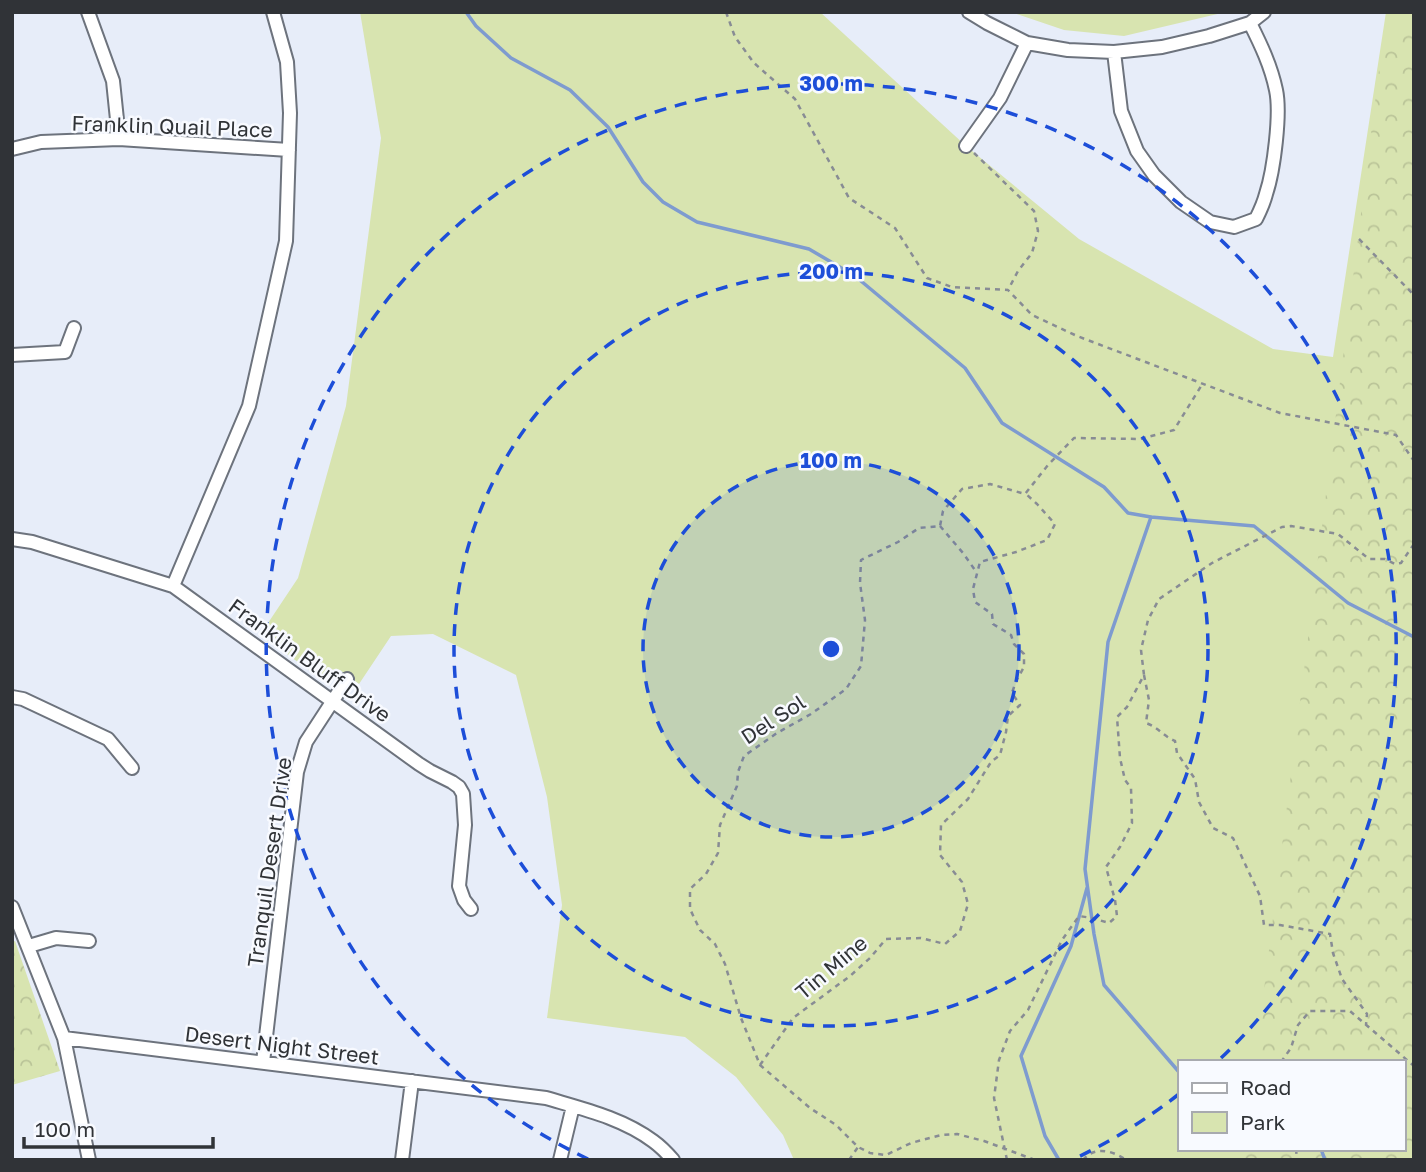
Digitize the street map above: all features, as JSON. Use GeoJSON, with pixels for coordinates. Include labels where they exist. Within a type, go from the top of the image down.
{"type":"FeatureCollection","features":[{"type":"Feature","properties":{"kind":"street"},"geometry":{"type":"LineString","coordinates":[[88,12],[113,81],[119,139]]}},
{"type":"Feature","properties":{"kind":"street"},"geometry":{"type":"LineString","coordinates":[[173,586],[248,406],[286,242],[290,113],[287,62],[273,12]]}},
{"type":"Feature","properties":{"kind":"street"},"geometry":{"type":"LineString","coordinates":[[969,12],[1027,43],[1068,50],[1114,52],[1162,47],[1209,36],[1250,23],[1264,12]]}},
{"type":"Feature","properties":{"kind":"street"},"geometry":{"type":"LineString","coordinates":[[1114,52],[1121,111],[1137,151],[1154,175],[1181,202],[1210,222],[1234,227],[1256,219],[1260,210],[1267,192],[1278,118],[1271,71],[1250,23]]}},
{"type":"Feature","properties":{"kind":"street"},"geometry":{"type":"LineString","coordinates":[[966,146],[1000,98],[1027,43]]}},
{"type":"Feature","properties":{"kind":"street","name":"Franklin Quail Place"},"geometry":{"type":"LineString","coordinates":[[12,149],[41,142],[119,139],[289,150]]}},
{"type":"Feature","properties":{"kind":"street"},"geometry":{"type":"LineString","coordinates":[[12,355],[65,352],[74,328]]}},
{"type":"Feature","properties":{"kind":"street","name":"Franklin Bluff Drive"},"geometry":{"type":"LineString","coordinates":[[12,539],[33,542],[173,586],[430,771],[459,786],[465,806],[460,886],[464,900],[471,909]]}},
{"type":"Feature","properties":{"kind":"street","name":"Tranquil Desert Drive"},"geometry":{"type":"LineString","coordinates":[[263,1062],[297,772],[306,742],[347,679]]}},
{"type":"Feature","properties":{"kind":"street"},"geometry":{"type":"LineString","coordinates":[[12,698],[23,699],[108,739],[132,768]]}},
{"type":"Feature","properties":{"kind":"street"},"geometry":{"type":"LineString","coordinates":[[12,907],[64,1038],[89,1160]]}},
{"type":"Feature","properties":{"kind":"street"},"geometry":{"type":"LineString","coordinates":[[29,946],[56,938],[89,941]]}},
{"type":"Feature","properties":{"kind":"street","name":"Desert Night Street"},"geometry":{"type":"LineString","coordinates":[[64,1038],[546,1098],[595,1112],[627,1125],[654,1141],[673,1160]]}},
{"type":"Feature","properties":{"kind":"street"},"geometry":{"type":"LineString","coordinates":[[402,1160],[412,1081]]}},
{"type":"Feature","properties":{"kind":"street"},"geometry":{"type":"LineString","coordinates":[[560,1160],[573,1106]]}},
{"type":"Feature","properties":{"kind":"path"},"geometry":{"type":"LineString","coordinates":[[726,12],[735,37],[754,63],[796,99],[849,198],[895,228],[927,278],[952,287],[1008,290],[1032,315],[1077,336],[1280,413],[1396,435],[1414,461]]}},
{"type":"Feature","properties":{"kind":"path"},"geometry":{"type":"LineString","coordinates":[[966,146],[1034,211],[1038,231],[1032,253],[1008,290]]}},
{"type":"Feature","properties":{"kind":"path"},"geometry":{"type":"LineString","coordinates":[[1359,239],[1414,295]]}},
{"type":"Feature","properties":{"kind":"path"},"geometry":{"type":"LineString","coordinates":[[1025,494],[1074,438],[1140,439],[1174,430],[1202,383]]}},
{"type":"Feature","properties":{"kind":"path"},"geometry":{"type":"LineString","coordinates":[[990,484],[1025,494],[1055,523],[1047,540],[980,562],[977,574],[940,526],[943,511],[962,489],[990,484]]}},
{"type":"Feature","properties":{"kind":"path","name":"Del Sol"},"geometry":{"type":"LineString","coordinates":[[858,1147],[836,1125],[810,1108],[760,1065],[741,1018],[725,964],[715,944],[700,930],[690,909],[690,889],[706,874],[718,853],[720,825],[737,786],[738,772],[744,756],[811,714],[846,688],[861,666],[865,620],[860,583],[861,560],[898,542],[919,528],[940,526]]}},
{"type":"Feature","properties":{"kind":"path"},"geometry":{"type":"LineString","coordinates":[[1366,1025],[1367,1014],[1342,979],[1329,934],[1280,925],[1264,925],[1260,896],[1233,838],[1213,828],[1199,802],[1195,779],[1177,753],[1175,741],[1164,736],[1158,727],[1146,723],[1149,700],[1141,650],[1148,620],[1159,600],[1212,563],[1282,527],[1291,526],[1338,534],[1369,559],[1385,559],[1395,564],[1401,563],[1414,544]]}},
{"type":"Feature","properties":{"kind":"path","name":"Tin Mine"},"geometry":{"type":"LineString","coordinates":[[760,1065],[793,1018],[850,976],[886,939],[922,938],[945,944],[960,931],[968,904],[962,882],[940,855],[941,825],[968,799],[991,762],[1000,755],[1008,716],[1020,705],[1012,693],[1024,667],[1024,654],[1014,644],[1011,635],[993,624],[992,614],[975,602],[973,589],[977,574]]}},
{"type":"Feature","properties":{"kind":"path"},"geometry":{"type":"LineString","coordinates":[[1007,1160],[994,1098],[999,1060],[1010,1031],[1028,1010],[1062,940],[1079,916],[1109,923],[1117,916],[1106,867],[1132,823],[1131,788],[1125,780],[1120,758],[1117,717],[1127,707],[1144,675]]}},
{"type":"Feature","properties":{"kind":"path"},"geometry":{"type":"LineString","coordinates":[[1283,1060],[1292,1048],[1298,1025],[1310,1011],[1350,1011],[1414,1066]]}},
{"type":"Feature","properties":{"kind":"path"},"geometry":{"type":"LineString","coordinates":[[849,1160],[858,1147],[870,1153],[886,1155],[911,1143],[957,1134],[1035,1160]]}},
{"type":"Feature","properties":{"kind":"path"},"geometry":{"type":"LineString","coordinates":[[1083,1160],[1088,1153],[1102,1149],[1126,1160]]}},
{"type":"Feature","properties":{"kind":"green space"},"geometry":{"type":"Polygon","coordinates":[[[360,12],[820,12],[966,146],[1079,239],[1273,349],[1333,357],[1386,12],[1414,12],[1414,1160],[794,1160],[783,1135],[736,1077],[685,1037],[547,1018],[562,905],[547,797],[516,675],[433,634],[391,636],[359,684],[340,670],[319,677],[260,635],[298,578],[346,406],[381,138],[360,12]]]}},
{"type":"Feature","properties":{"kind":"green space"},"geometry":{"type":"Polygon","coordinates":[[[1011,12],[1226,12],[1124,36],[1064,30],[1011,12]]]}},
{"type":"Feature","properties":{"kind":"green space"},"geometry":{"type":"Polygon","coordinates":[[[1384,30],[1414,35],[1414,1160],[1243,1160],[1244,1151],[1405,1151],[1405,1060],[1255,1060],[1384,30]]]}},
{"type":"Feature","properties":{"kind":"green space"},"geometry":{"type":"Polygon","coordinates":[[[15,941],[60,1071],[12,1085],[12,942],[15,941]]]}},
{"type":"Feature","properties":{"kind":"waterway"},"geometry":{"type":"LineString","coordinates":[[466,12],[476,26],[511,58],[570,90],[608,127],[643,182],[663,202],[697,222],[809,249],[855,276],[965,368],[1002,423],[1104,487],[1128,513],[1254,526],[1348,603],[1414,637]]}},
{"type":"Feature","properties":{"kind":"waterway"},"geometry":{"type":"LineString","coordinates":[[1151,517],[1108,642],[1085,869],[1104,985],[1178,1071]]}},
{"type":"Feature","properties":{"kind":"waterway"},"geometry":{"type":"LineString","coordinates":[[1059,1160],[1045,1136],[1021,1056],[1071,946],[1087,888]]}},
{"type":"Feature","properties":{"kind":"waterway"},"geometry":{"type":"LineString","coordinates":[[1322,1151],[1325,1160]]}}]}
